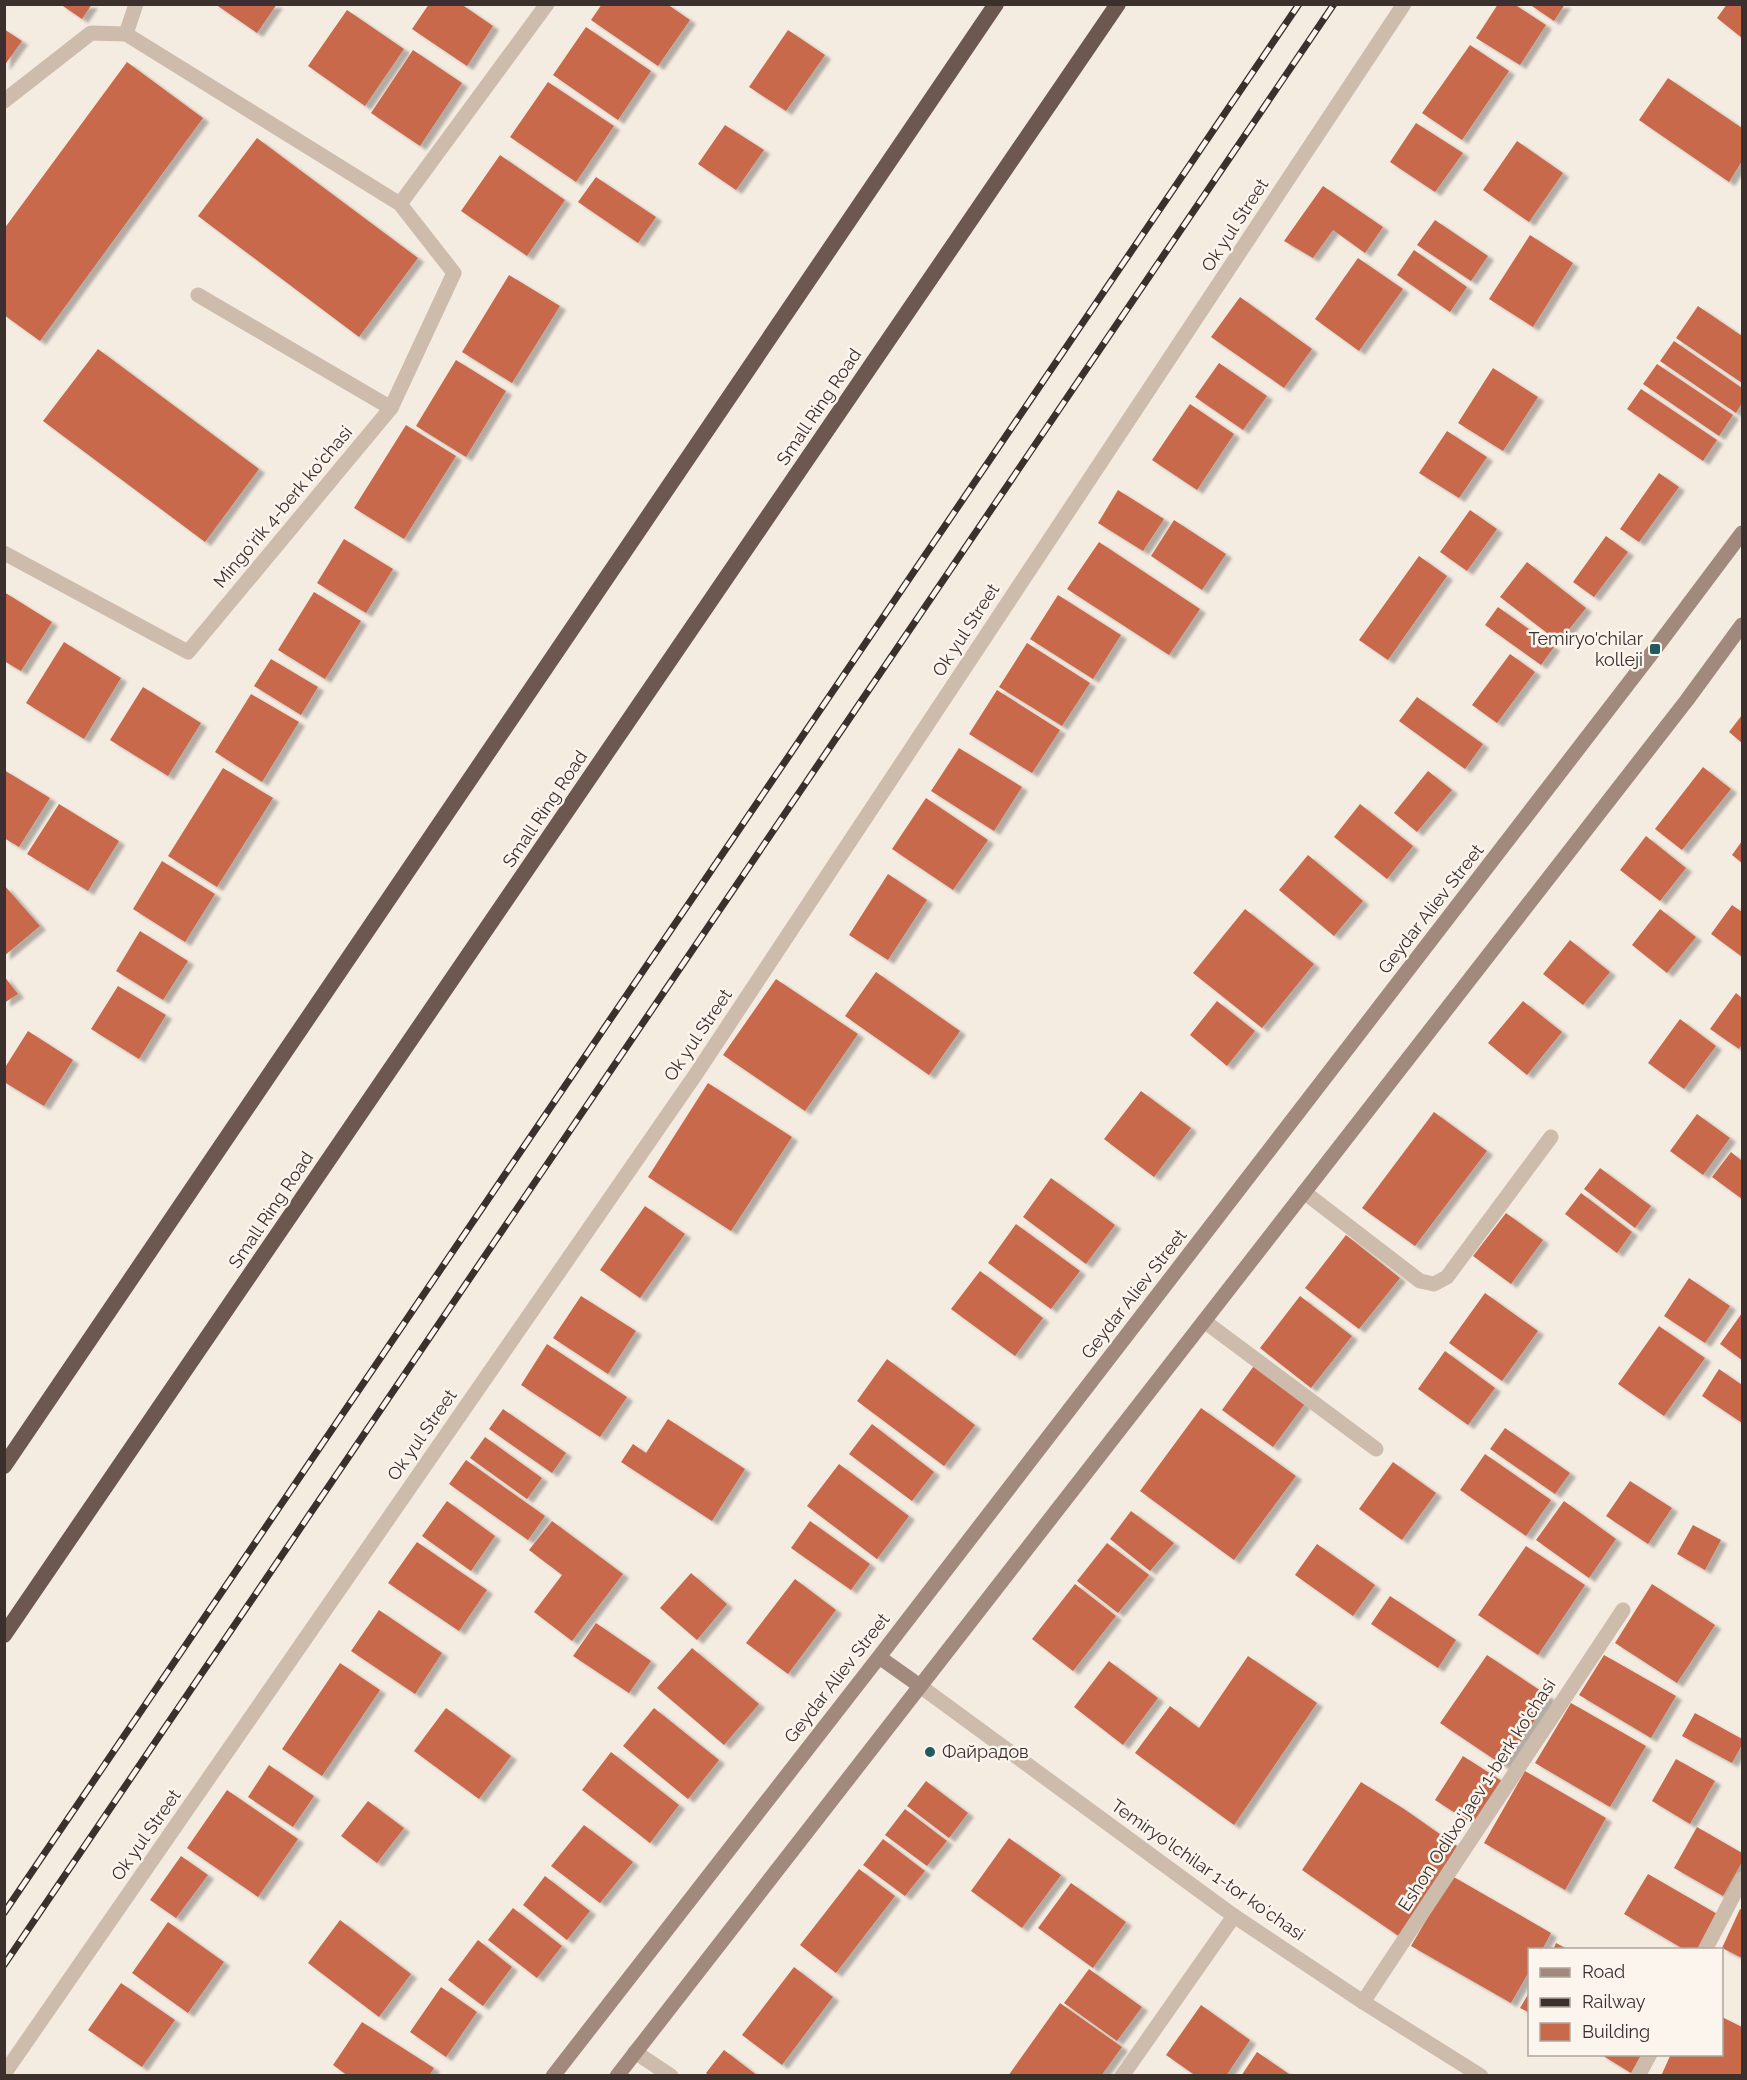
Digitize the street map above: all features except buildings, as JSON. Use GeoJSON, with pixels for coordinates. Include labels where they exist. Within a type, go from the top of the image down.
{"type":"FeatureCollection","features":[{"type":"Feature","properties":{"kind":"highway"},"geometry":{"type":"LineString","coordinates":[[4,1466],[996,4]]}},
{"type":"Feature","properties":{"kind":"highway","name":"Small Ring Road"},"geometry":{"type":"LineString","coordinates":[[4,1635],[1118,4]]}},
{"type":"Feature","properties":{"kind":"main road","name":"Geydar Aliev Street"},"geometry":{"type":"LineString","coordinates":[[553,2076],[1740,542]]}},
{"type":"Feature","properties":{"kind":"main road"},"geometry":{"type":"LineString","coordinates":[[617,2076],[1743,625]]}},
{"type":"Feature","properties":{"kind":"main road"},"geometry":{"type":"LineString","coordinates":[[879,1657],[920,1686]]}},
{"type":"Feature","properties":{"kind":"street"},"geometry":{"type":"LineString","coordinates":[[4,101],[91,33],[126,34],[136,4]]}},
{"type":"Feature","properties":{"kind":"street"},"geometry":{"type":"LineString","coordinates":[[400,204],[547,4]]}},
{"type":"Feature","properties":{"kind":"street","name":"Ok yul Street"},"geometry":{"type":"LineString","coordinates":[[4,2074],[696,1074],[1404,4]]}},
{"type":"Feature","properties":{"kind":"street","name":"Mingo'rik 4-berk ko'chasi"},"geometry":{"type":"LineString","coordinates":[[4,553],[188,652],[391,408],[454,273],[400,204],[126,34]]}},
{"type":"Feature","properties":{"kind":"street"},"geometry":{"type":"LineString","coordinates":[[198,295],[391,408]]}},
{"type":"Feature","properties":{"kind":"street"},"geometry":{"type":"LineString","coordinates":[[1304,1192],[1420,1281],[1434,1284],[1447,1277],[1551,1137]]}},
{"type":"Feature","properties":{"kind":"street"},"geometry":{"type":"LineString","coordinates":[[1204,1321],[1376,1449]]}},
{"type":"Feature","properties":{"kind":"street","name":"Eshon Odilxo'jaev 1-berk ko'chasi"},"geometry":{"type":"LineString","coordinates":[[1363,2002],[1623,1610]]}},
{"type":"Feature","properties":{"kind":"street","name":"Temiryo‘lchilar 1-tor koʻchasi"},"geometry":{"type":"LineString","coordinates":[[920,1686],[1234,1916],[1363,2002],[1481,2076]]}},
{"type":"Feature","properties":{"kind":"street"},"geometry":{"type":"LineString","coordinates":[[1706,1948],[1743,1880]]}},
{"type":"Feature","properties":{"kind":"street"},"geometry":{"type":"LineString","coordinates":[[1122,2076],[1234,1916]]}},
{"type":"Feature","properties":{"kind":"street"},"geometry":{"type":"LineString","coordinates":[[635,2052],[670,2076]]}},
{"type":"Feature","properties":{"kind":"street"},"geometry":{"type":"LineString","coordinates":[[1638,2076],[1649,2056]]}},
{"type":"Feature","properties":{"kind":"railway"},"geometry":{"type":"LineString","coordinates":[[4,1913],[1299,4]]}},
{"type":"Feature","properties":{"kind":"railway"},"geometry":{"type":"LineString","coordinates":[[4,1965],[1334,4]]}},
{"type":"Feature","properties":{"kind":"place","name":"Temiryo'chilar kolleji"},"geometry":{"type":"Point","coordinates":[1655,649]}},
{"type":"Feature","properties":{"kind":"place","name":"Файрадов"},"geometry":{"type":"Point","coordinates":[930,1752]}}]}
